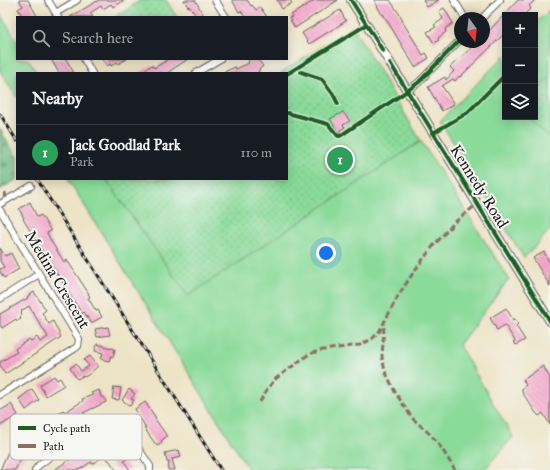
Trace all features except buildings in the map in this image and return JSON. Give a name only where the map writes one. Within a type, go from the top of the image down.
[{"type":"main road","name":"Kennedy Road","points":[[351,0],[550,321]]},
{"type":"street","points":[[48,0],[57,15],[77,0]]},
{"type":"street","points":[[215,0],[225,16]]},
{"type":"street","points":[[454,0],[461,12]]},
{"type":"street","points":[[488,12],[500,0]]},
{"type":"street","points":[[407,91],[419,82],[454,46]]},
{"type":"street","points":[[85,60],[91,72]]},
{"type":"street","points":[[198,72],[218,60]]},
{"type":"street","points":[[0,204],[31,186]]},
{"type":"street","name":"Medina Crescent","points":[[0,210],[78,335],[79,343],[74,349],[0,395]]},
{"type":"street","points":[[0,299],[40,274]]},
{"type":"street","points":[[142,454],[150,466],[150,470]]},
{"type":"street","points":[[35,470],[45,460]]},
{"type":"green space","points":[[141,0],[166,0],[176,16],[117,16]]},
{"type":"green space","points":[[550,9],[550,230],[524,258],[440,121],[502,58],[502,120],[538,120],[538,21]]},
{"type":"green space","points":[[0,14],[16,39],[16,60],[29,60],[36,72],[16,72],[16,96],[0,71]]},
{"type":"green space","points":[[353,27],[421,141],[188,296],[107,181],[288,180],[288,72],[282,72]]},
{"type":"green space","points":[[550,76],[550,138],[531,120],[538,120],[538,88]]},
{"type":"green space","points":[[0,129],[16,155],[16,180],[0,190]]},
{"type":"green space","points":[[421,141],[509,279],[459,345],[513,437],[484,470],[249,470],[69,180],[107,180],[188,295]]},
{"type":"railway","points":[[0,114],[16,139]]},
{"type":"railway","points":[[38,180],[221,470]]},
{"type":"marked path","points":[[5,192],[6,200]]},
{"type":"marked path","points":[[260,402],[274,380],[309,354],[323,350],[360,345],[372,339],[379,332],[398,296],[415,270],[434,245],[454,223],[477,204]]},
{"type":"marked path","points":[[384,327],[382,357],[385,371],[395,392],[412,418],[432,436],[455,470]]},
{"type":"cycle path","points":[[351,0],[383,51]]},
{"type":"cycle path","points":[[288,73],[366,25]]},
{"type":"cycle path","points":[[288,113],[328,124],[338,136],[340,136],[419,82],[454,46]]},
{"type":"cycle path","points":[[390,63],[550,321]]},
{"type":"cycle path","points":[[301,72],[322,79],[338,104]]},
{"type":"cycle path","points":[[433,133],[467,113],[502,78]]},
{"type":"place","name":"Jack Goodlad Park","points":[[340,160]]}]
